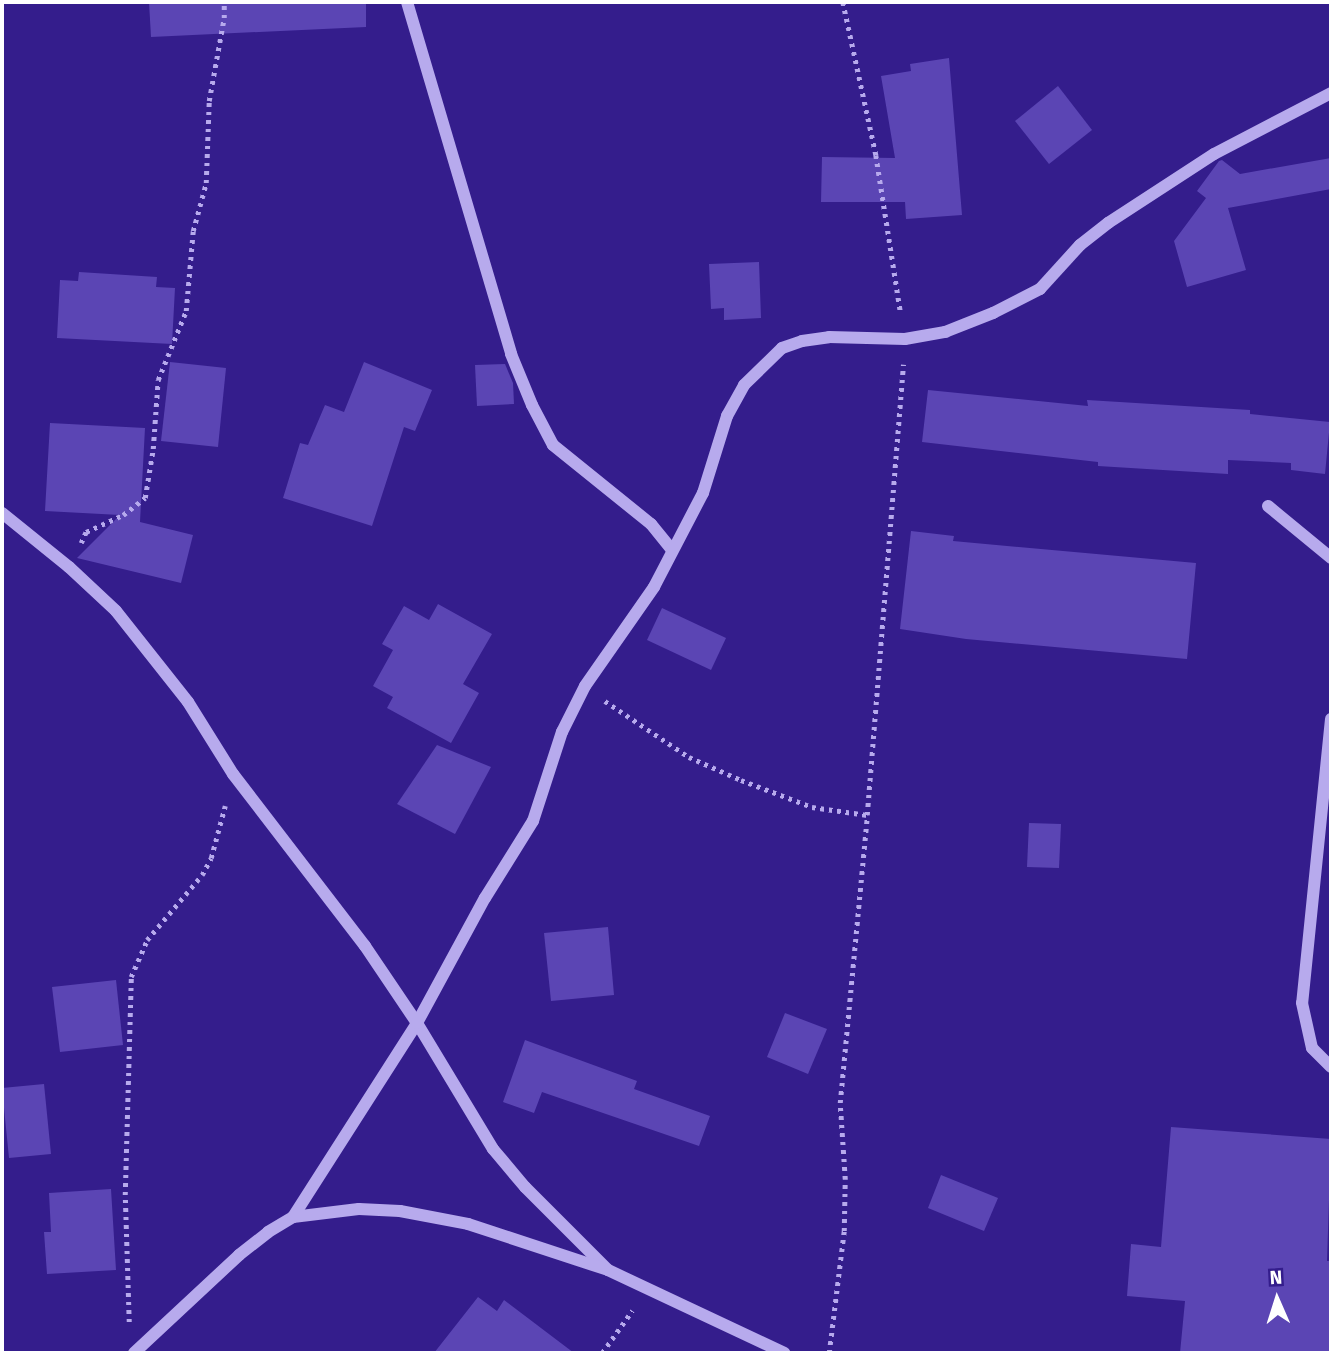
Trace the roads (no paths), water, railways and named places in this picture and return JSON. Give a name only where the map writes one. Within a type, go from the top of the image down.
[{"type":"street","points":[[407,2],[511,354],[532,405],[552,445],[651,524],[672,550]]},
{"type":"street","points":[[134,1353],[239,1255],[293,1217],[417,1023],[485,898],[533,821],[562,732],[585,686],[654,587],[703,493],[727,416],[744,385],[782,348],[802,341],[829,337],[905,339],[944,332],[993,313],[1040,289],[1080,245],[1108,223],[1214,154],[1331,93]]},
{"type":"street","points":[[1268,506],[1331,558]]},
{"type":"street","points":[[2,513],[69,567],[116,611],[188,702],[233,774],[365,946],[417,1023],[493,1149],[524,1187],[608,1270]]},
{"type":"street","points":[[1331,719],[1302,1003],[1312,1048],[1331,1067]]},
{"type":"street","points":[[293,1217],[359,1209],[400,1211],[468,1224],[608,1270],[649,1287],[784,1353]]}]
